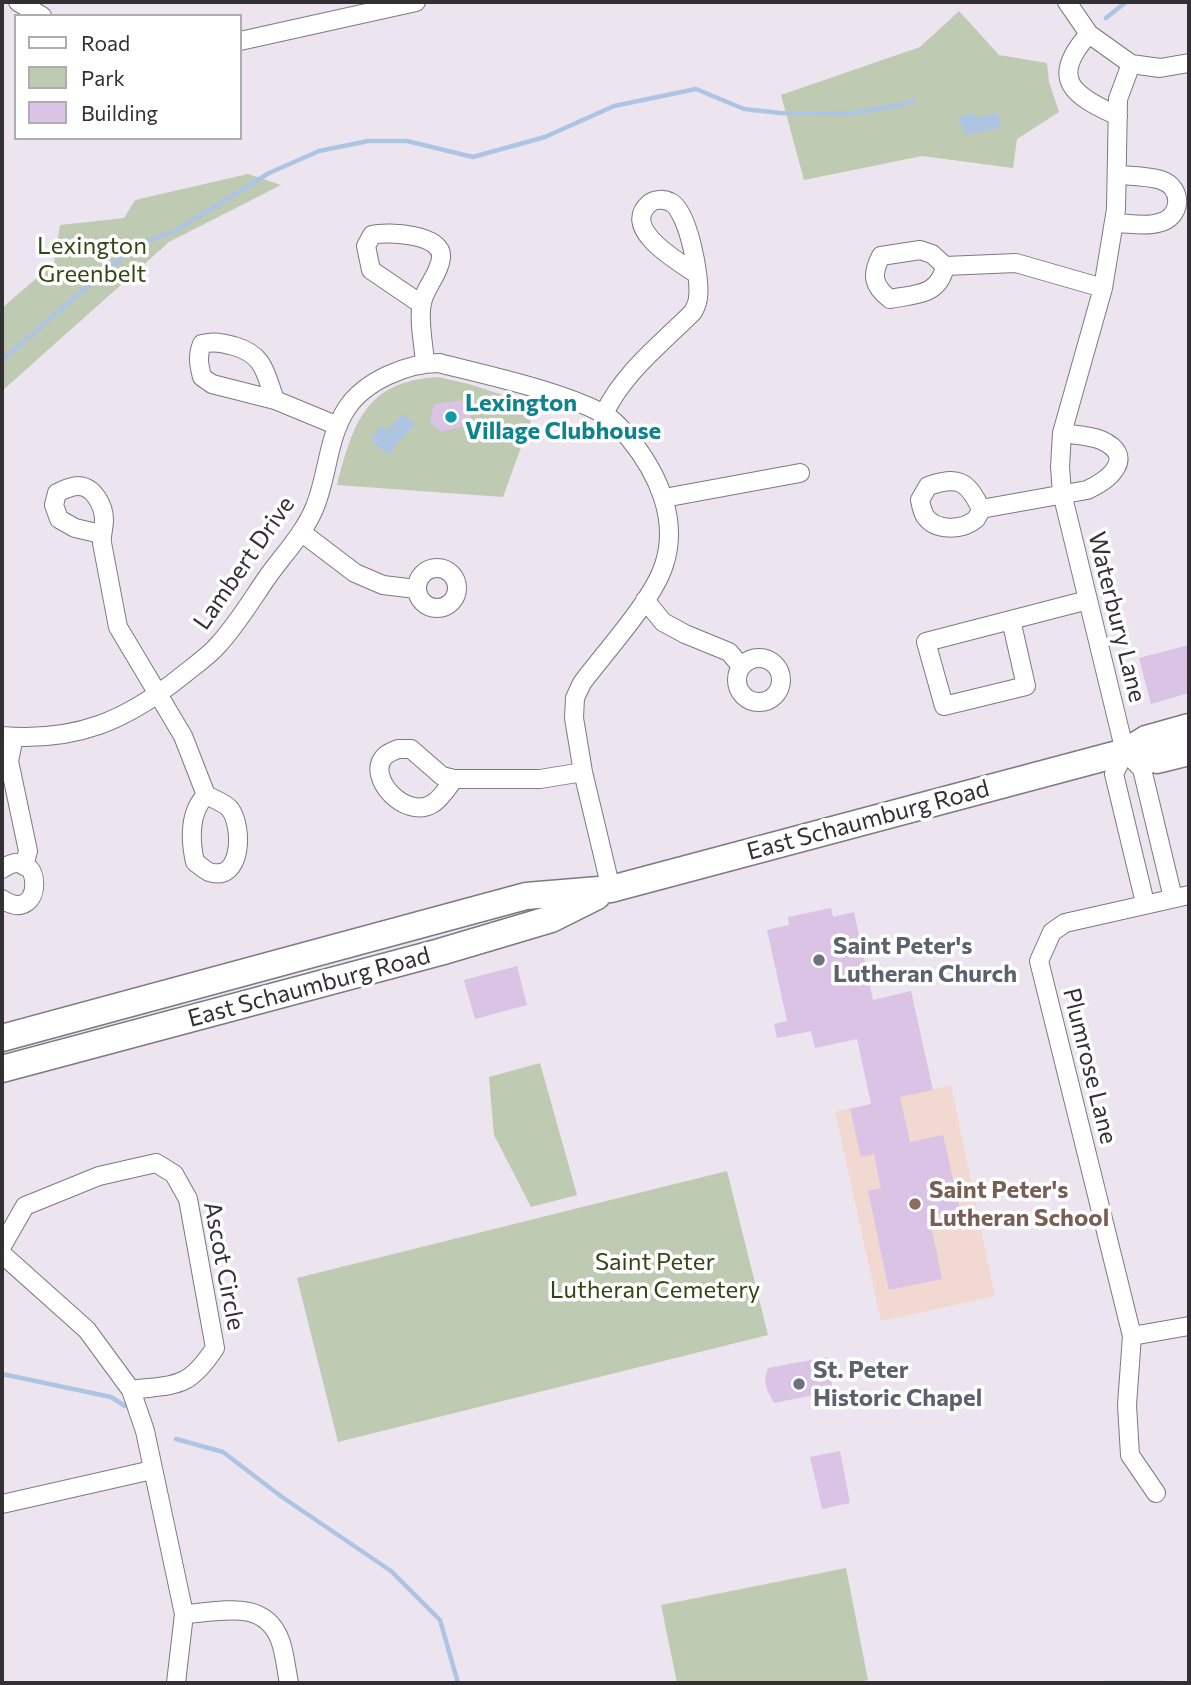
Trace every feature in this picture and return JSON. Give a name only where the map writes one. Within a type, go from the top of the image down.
[{"type":"main road","name":"East Schaumburg Road","points":[[2,1038],[526,896],[611,889],[1125,752],[1146,739],[1189,727]]},
{"type":"main road","name":"East Schaumburg Road","points":[[1125,752],[1157,760],[1189,752]]},
{"type":"main road","name":"East Schaumburg Road","points":[[2,1069],[440,952],[551,919],[611,889]]},
{"type":"street","points":[[18,2],[39,14]]},
{"type":"street","points":[[242,41],[416,2]]},
{"type":"street","points":[[1067,2],[1089,34],[1131,65],[1160,68],[1189,63]]},
{"type":"street","points":[[1089,34],[1069,61],[1068,77],[1078,96],[1118,116]]},
{"type":"street","name":"Waterbury Lane","points":[[1131,65],[1118,99],[1114,223],[1104,288],[1062,433],[1060,467],[1062,493],[1125,752],[1142,769],[1181,897]]},
{"type":"street","points":[[1114,223],[1157,224],[1169,219],[1176,211],[1178,203],[1173,188],[1159,180],[1117,175]]},
{"type":"street","points":[[421,304],[371,271],[366,246],[372,235],[384,232],[426,239],[439,248],[442,254],[441,262],[421,304],[425,363]]},
{"type":"street","points":[[945,265],[1016,263],[1104,288]]},
{"type":"street","points":[[604,414],[614,393],[625,379],[693,312],[698,299],[695,273]]},
{"type":"street","name":"Lambert Drive","points":[[8,737],[54,736],[87,730],[113,721],[158,695],[218,646],[301,532],[314,509],[338,426],[348,406],[370,385],[425,363],[439,363],[551,394],[604,414],[642,453],[664,498],[669,546],[664,568],[645,600],[582,683],[575,698],[575,718],[583,772],[611,889]]},
{"type":"street","points":[[275,400],[338,426]]},
{"type":"street","points":[[981,509],[1087,490],[1113,474],[1118,465],[1111,446],[1098,439],[1062,433]]},
{"type":"street","points":[[664,498],[800,473]]},
{"type":"street","points":[[301,532],[355,573],[383,585],[416,589]]},
{"type":"street","points":[[101,534],[118,627],[183,736],[206,795]]},
{"type":"street","points":[[645,600],[663,622],[729,652],[741,666]]},
{"type":"street","points":[[1011,620],[1026,686],[944,706],[926,642],[1088,600]]},
{"type":"street","points":[[8,737],[9,761],[28,851],[24,866]]},
{"type":"street","name":"Waterbury Lane","points":[[1125,752],[1114,774],[1145,904]]},
{"type":"street","points":[[454,779],[540,779],[583,772]]},
{"type":"street","points":[[2,869],[11,864],[24,866],[34,874],[36,887],[24,903],[17,904],[2,899]]},
{"type":"street","name":"Plumrose Lane","points":[[1156,1493],[1130,1455],[1127,1405],[1132,1336],[1038,961],[1052,932],[1065,923],[1181,897]]},
{"type":"street","name":"Ascot Circle","points":[[2,1246],[25,1206],[99,1176],[156,1163],[174,1174],[188,1199],[215,1348],[202,1368],[183,1383],[131,1390]]},
{"type":"street","points":[[2,1254],[87,1330],[131,1390],[145,1431],[184,1614],[176,1683]]},
{"type":"street","points":[[1132,1336],[1189,1326]]},
{"type":"street","points":[[2,1504],[152,1470]]},
{"type":"street","points":[[184,1614],[252,1610],[270,1621],[280,1640],[289,1683]]},
{"type":"shaded area","name":"Saint Peter's Lutheran School","points":[[951,1085],[995,1296],[881,1321],[835,1112]]},
{"type":"green space","points":[[959,11],[999,55],[1047,63],[1049,82],[1059,112],[1017,139],[1013,168],[922,156],[804,180],[781,95],[920,47]]},
{"type":"green space","name":"Lexington Greenbelt","points":[[248,174],[281,185],[169,242],[2,391],[2,308],[54,263],[60,225],[124,218],[135,200]]},
{"type":"green space","points":[[438,377],[536,406],[503,497],[337,485],[357,425],[378,397],[413,380]]},
{"type":"green space","points":[[540,1063],[577,1195],[531,1207],[494,1135],[489,1077]]},
{"type":"green space","name":"Saint Peter Lutheran Cemetery","points":[[727,1171],[768,1335],[338,1442],[297,1278]]},
{"type":"green space","points":[[846,1568],[868,1680],[853,1683],[677,1683],[661,1605]]},
{"type":"water","points":[[971,112],[975,118],[998,113],[1001,128],[965,135],[958,118]]},
{"type":"water","points":[[403,414],[415,424],[388,454],[371,441],[380,425],[387,430]]},
{"type":"building","name":"Lexington Village Clubhouse","points":[[464,400],[472,412],[468,425],[441,432],[430,422],[434,404]]},
{"type":"building","points":[[1189,645],[1189,693],[1151,704],[1139,658]]},
{"type":"building","points":[[831,908],[833,917],[854,912],[873,1000],[911,991],[933,1090],[900,1097],[910,1142],[943,1135],[960,1209],[929,1216],[942,1279],[889,1290],[868,1191],[881,1188],[874,1154],[861,1157],[850,1109],[871,1104],[857,1039],[815,1048],[811,1031],[777,1038],[774,1024],[787,1021],[767,930],[789,925],[788,917]]},
{"type":"building","points":[[517,966],[527,1005],[475,1019],[464,980]]},
{"type":"building","name":"St. Peter Historic Chapel","points":[[827,1357],[833,1391],[774,1403],[765,1379],[768,1368]]},
{"type":"building","points":[[840,1451],[850,1503],[822,1509],[810,1457]]},
{"type":"waterway","points":[[1106,18],[1126,2]]},
{"type":"waterway","points":[[2,360],[136,245],[175,231],[269,173],[319,151],[368,141],[407,141],[473,157],[545,137],[614,106],[696,89],[744,109],[780,113],[848,114],[914,100]]},
{"type":"waterway","points":[[2,1374],[111,1397],[125,1406]]},
{"type":"waterway","points":[[176,1439],[223,1452],[282,1497],[391,1571],[440,1620],[458,1683]]},
{"type":"waterway","points":[[1105,1683],[1163,1683]]},
{"type":"place","name":"Lexington Village Clubhouse","points":[[451,417]]},
{"type":"place","name":"Saint Peter's Lutheran Church","points":[[819,960]]},
{"type":"place","name":"Saint Peter's Lutheran School","points":[[915,1204]]},
{"type":"place","name":"St. Peter Historic Chapel","points":[[799,1384]]}]
